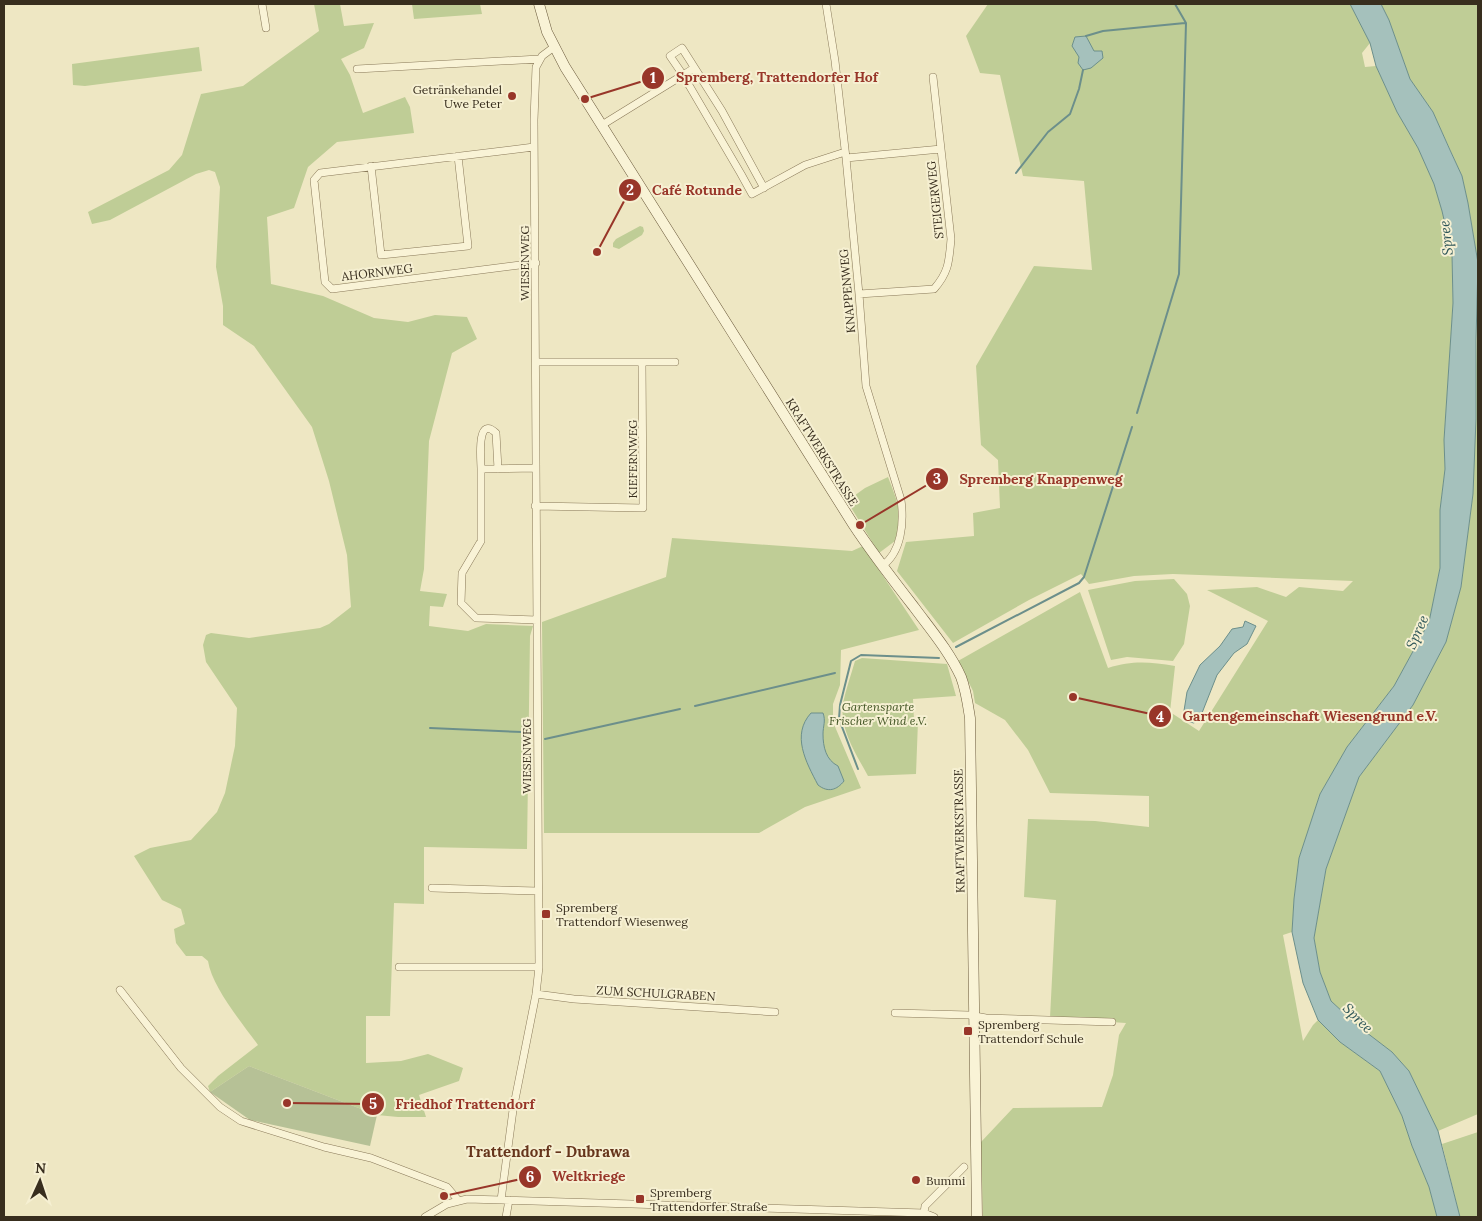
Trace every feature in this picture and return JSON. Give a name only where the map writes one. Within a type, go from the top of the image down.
[{"type":"main road","name":"KRAFTWERKSTRASSE","points":[[539,4],[542,18],[554,47],[602,125],[850,519],[882,566],[947,652],[961,679],[966,696],[970,728],[977,1217]]},
{"type":"street","points":[[262,4],[266,28]]},
{"type":"street","name":"KNAPPENWEG","points":[[826,4],[835,61],[845,155],[866,386],[901,500],[903,514],[895,549],[889,560],[882,566]]},
{"type":"street","points":[[356,69],[539,59],[554,47]]},
{"type":"street","points":[[682,48],[722,111],[764,188],[752,194],[683,75],[670,56],[682,48]]},
{"type":"street","name":"WIESENWEG","points":[[506,1217],[505,1200],[513,1110],[536,994],[539,967],[534,147],[535,74],[539,59]]},
{"type":"street","points":[[602,125],[694,68]]},
{"type":"street","name":"STEIGERWEG","points":[[859,294],[934,289],[944,277],[949,259],[951,239],[933,77]]},
{"type":"street","points":[[710,119],[722,111]]},
{"type":"street","name":"AHORNWEG","points":[[534,147],[320,173],[314,180],[325,282],[332,288],[536,263]]},
{"type":"street","name":"STEIGERWEG","points":[[764,188],[805,165],[845,155],[941,149]]},
{"type":"street","points":[[371,166],[381,255],[468,246],[458,156]]},
{"type":"street","points":[[741,174],[753,167]]},
{"type":"street","points":[[536,362],[676,362]]},
{"type":"street","name":"KIEFERNWEG","points":[[535,506],[643,508],[642,362]]},
{"type":"street","points":[[498,469],[496,432],[493,429],[488,429],[480,437],[481,541],[462,573],[461,602],[476,618],[537,620]]},
{"type":"street","points":[[481,469],[536,468]]},
{"type":"street","points":[[432,888],[538,891]]},
{"type":"street","points":[[399,967],[539,967]]},
{"type":"street","points":[[120,990],[181,1068],[220,1107],[241,1121],[324,1147],[371,1158],[447,1187],[458,1200]]},
{"type":"street","name":"ZUM SCHULGRABEN","points":[[536,994],[574,1000],[775,1012]]},
{"type":"street","points":[[895,1013],[1112,1022]]},
{"type":"street","points":[[924,1213],[925,1206],[964,1167]]},
{"type":"street","points":[[425,1217],[447,1204],[467,1199],[924,1213],[934,1217]]},
{"type":"green space","points":[[314,4],[340,4],[344,26],[374,23],[364,48],[341,59],[350,75],[363,113],[405,97],[410,107],[414,133],[337,142],[308,167],[294,208],[267,217],[271,284],[323,296],[374,318],[408,322],[435,315],[467,317],[477,339],[452,353],[429,441],[424,569],[420,591],[447,594],[443,607],[430,606],[429,626],[468,631],[486,624],[533,626],[530,636],[527,849],[424,847],[424,904],[394,903],[390,1016],[366,1016],[366,1063],[401,1061],[428,1054],[463,1068],[459,1081],[419,1095],[426,1117],[377,1115],[249,1066],[210,1092],[208,1086],[218,1076],[258,1045],[221,993],[208,961],[202,956],[186,956],[176,943],[174,929],[185,924],[181,909],[162,900],[134,856],[150,848],[191,840],[217,812],[225,793],[235,746],[237,708],[206,662],[203,645],[206,635],[211,633],[249,638],[320,628],[329,624],[351,607],[347,555],[329,481],[312,427],[254,346],[223,325],[223,306],[216,267],[220,187],[215,172],[209,170],[196,174],[110,220],[92,224],[88,212],[169,170],[182,155],[201,94],[243,86],[319,31]]},
{"type":"green space","points":[[412,4],[480,4],[482,14],[414,19]]},
{"type":"green space","points":[[988,4],[1350,4],[1370,43],[1362,53],[1365,67],[1376,66],[1397,112],[1418,148],[1434,184],[1452,254],[1453,303],[1444,440],[1445,469],[1440,510],[1440,568],[1429,622],[1394,686],[1347,747],[1320,794],[1299,858],[1292,932],[1283,935],[1303,1041],[1318,1020],[1340,1042],[1380,1071],[1402,1116],[1429,1187],[1437,1217],[983,1217],[981,1142],[1013,1108],[1102,1107],[1113,1075],[1119,1035],[1126,1023],[1050,1018],[1056,900],[1024,897],[1028,819],[1095,821],[1149,827],[1149,796],[1050,793],[1028,750],[1005,720],[975,703],[973,691],[958,661],[1080,592],[1108,668],[1142,662],[1175,666],[1170,712],[1199,731],[1268,621],[1207,590],[1257,587],[1286,597],[1299,587],[1343,591],[1353,581],[1173,574],[1134,576],[1089,584],[1081,574],[1029,600],[953,643],[897,571],[906,542],[974,536],[973,513],[1000,508],[998,460],[981,445],[976,366],[1034,266],[1092,270],[1084,181],[1023,176],[1000,75],[980,73],[966,36]]},
{"type":"green space","points":[[1381,4],[1478,4],[1478,263],[1462,176],[1433,112],[1410,79],[1389,20]]},
{"type":"green space","points":[[199,47],[202,71],[85,86],[73,85],[72,64]]},
{"type":"green space","points":[[640,226],[643,227],[644,231],[642,235],[619,249],[613,247],[616,239]]},
{"type":"green space","points":[[1478,281],[1478,1114],[1438,1131],[1409,1071],[1392,1052],[1358,1026],[1331,1001],[1320,972],[1314,938],[1326,869],[1359,777],[1413,705],[1446,642],[1461,587],[1473,494]]},
{"type":"green space","points":[[888,477],[897,501],[899,523],[895,541],[879,553],[847,501],[865,488]]},
{"type":"green space","points":[[672,538],[852,551],[863,546],[919,630],[841,650],[840,685],[833,704],[833,722],[861,788],[805,807],[759,833],[544,833],[542,622],[666,577]]},
{"type":"green space","points":[[1174,579],[1187,594],[1190,606],[1184,644],[1173,661],[1127,657],[1111,660],[1088,590],[1135,581]]},
{"type":"green space","name":"Gartensparte Frischer Wind e.V.","points":[[862,658],[947,664],[956,696],[913,699],[914,720],[918,721],[916,774],[868,776],[854,750],[846,731],[842,712],[855,661]]},
{"type":"green space","points":[[249,1066],[377,1115],[370,1146],[250,1120],[210,1092]]},
{"type":"green space","points":[[1478,1132],[1478,1217],[1460,1217],[1442,1144]]},
{"type":"water","points":[[1350,4],[1381,4],[1389,20],[1410,79],[1433,112],[1462,176],[1478,263],[1476,419],[1473,494],[1461,587],[1446,642],[1413,705],[1359,777],[1326,869],[1314,938],[1320,972],[1331,1001],[1358,1026],[1392,1052],[1409,1071],[1438,1131],[1460,1217],[1437,1217],[1429,1187],[1402,1116],[1380,1071],[1340,1042],[1318,1020],[1303,983],[1292,932],[1299,858],[1320,794],[1347,747],[1394,686],[1429,622],[1440,568],[1440,510],[1445,469],[1444,440],[1453,303],[1452,254],[1434,184],[1418,148],[1397,112],[1376,66],[1370,43]]},
{"type":"water","points":[[1086,36],[1094,51],[1102,51],[1103,58],[1091,68],[1083,70],[1078,63],[1079,57],[1072,46],[1075,37]]},
{"type":"water","points":[[1245,621],[1256,626],[1247,644],[1234,653],[1217,675],[1200,718],[1194,723],[1186,721],[1183,717],[1187,692],[1200,665],[1220,646],[1232,629],[1243,627]]},
{"type":"water","points":[[811,713],[823,713],[825,748],[828,757],[838,766],[844,781],[838,787],[829,790],[818,785],[802,749],[802,730],[805,721]]},
{"type":"waterway","points":[[1137,413],[1179,274],[1186,23],[1175,4]]},
{"type":"waterway","points":[[1086,36],[1103,31],[1185,23]]},
{"type":"waterway","points":[[1016,173],[1048,132],[1070,114],[1079,89],[1083,70]]},
{"type":"waterway","points":[[956,647],[1079,583],[1084,577],[1132,427]]},
{"type":"waterway","points":[[858,769],[839,719],[840,705],[851,661],[861,655],[939,658]]},
{"type":"waterway","points":[[695,706],[835,673]]},
{"type":"waterway","points":[[545,739],[680,709]]},
{"type":"waterway","points":[[430,728],[522,732],[523,739]]},
{"type":"place","name":"Getränkehandel Uwe Peter","points":[[512,96]]},
{"type":"place","name":"Spremberg, Trattendorfer Hof","points":[[585,99]]},
{"type":"place","name":"Café Rotunde","points":[[597,252]]},
{"type":"place","name":"Spremberg Knappenweg","points":[[860,525]]},
{"type":"place","name":"Gartengemeinschaft Wiesengrund e.V.","points":[[1073,697]]},
{"type":"place","name":"Spremberg Trattendorf Wiesenweg","points":[[546,914]]},
{"type":"place","name":"Spremberg Trattendorf Schule","points":[[968,1031]]},
{"type":"place","name":"Friedhof Trattendorf","points":[[287,1103]]},
{"type":"place","name":"Bummi","points":[[916,1180]]},
{"type":"place","name":"Weltkriege","points":[[444,1196]]},
{"type":"place","name":"Spremberg Trattendorfer Straße","points":[[640,1199]]},
{"type":"district","name":"Trattendorf - Dubrawa","points":[[548,1151]]},
{"type":"water label","name":"Spree","points":[[1446,238]]},
{"type":"water label","name":"Spree","points":[[1417,632]]},
{"type":"water label","name":"Spree","points":[[1358,1018]]}]
